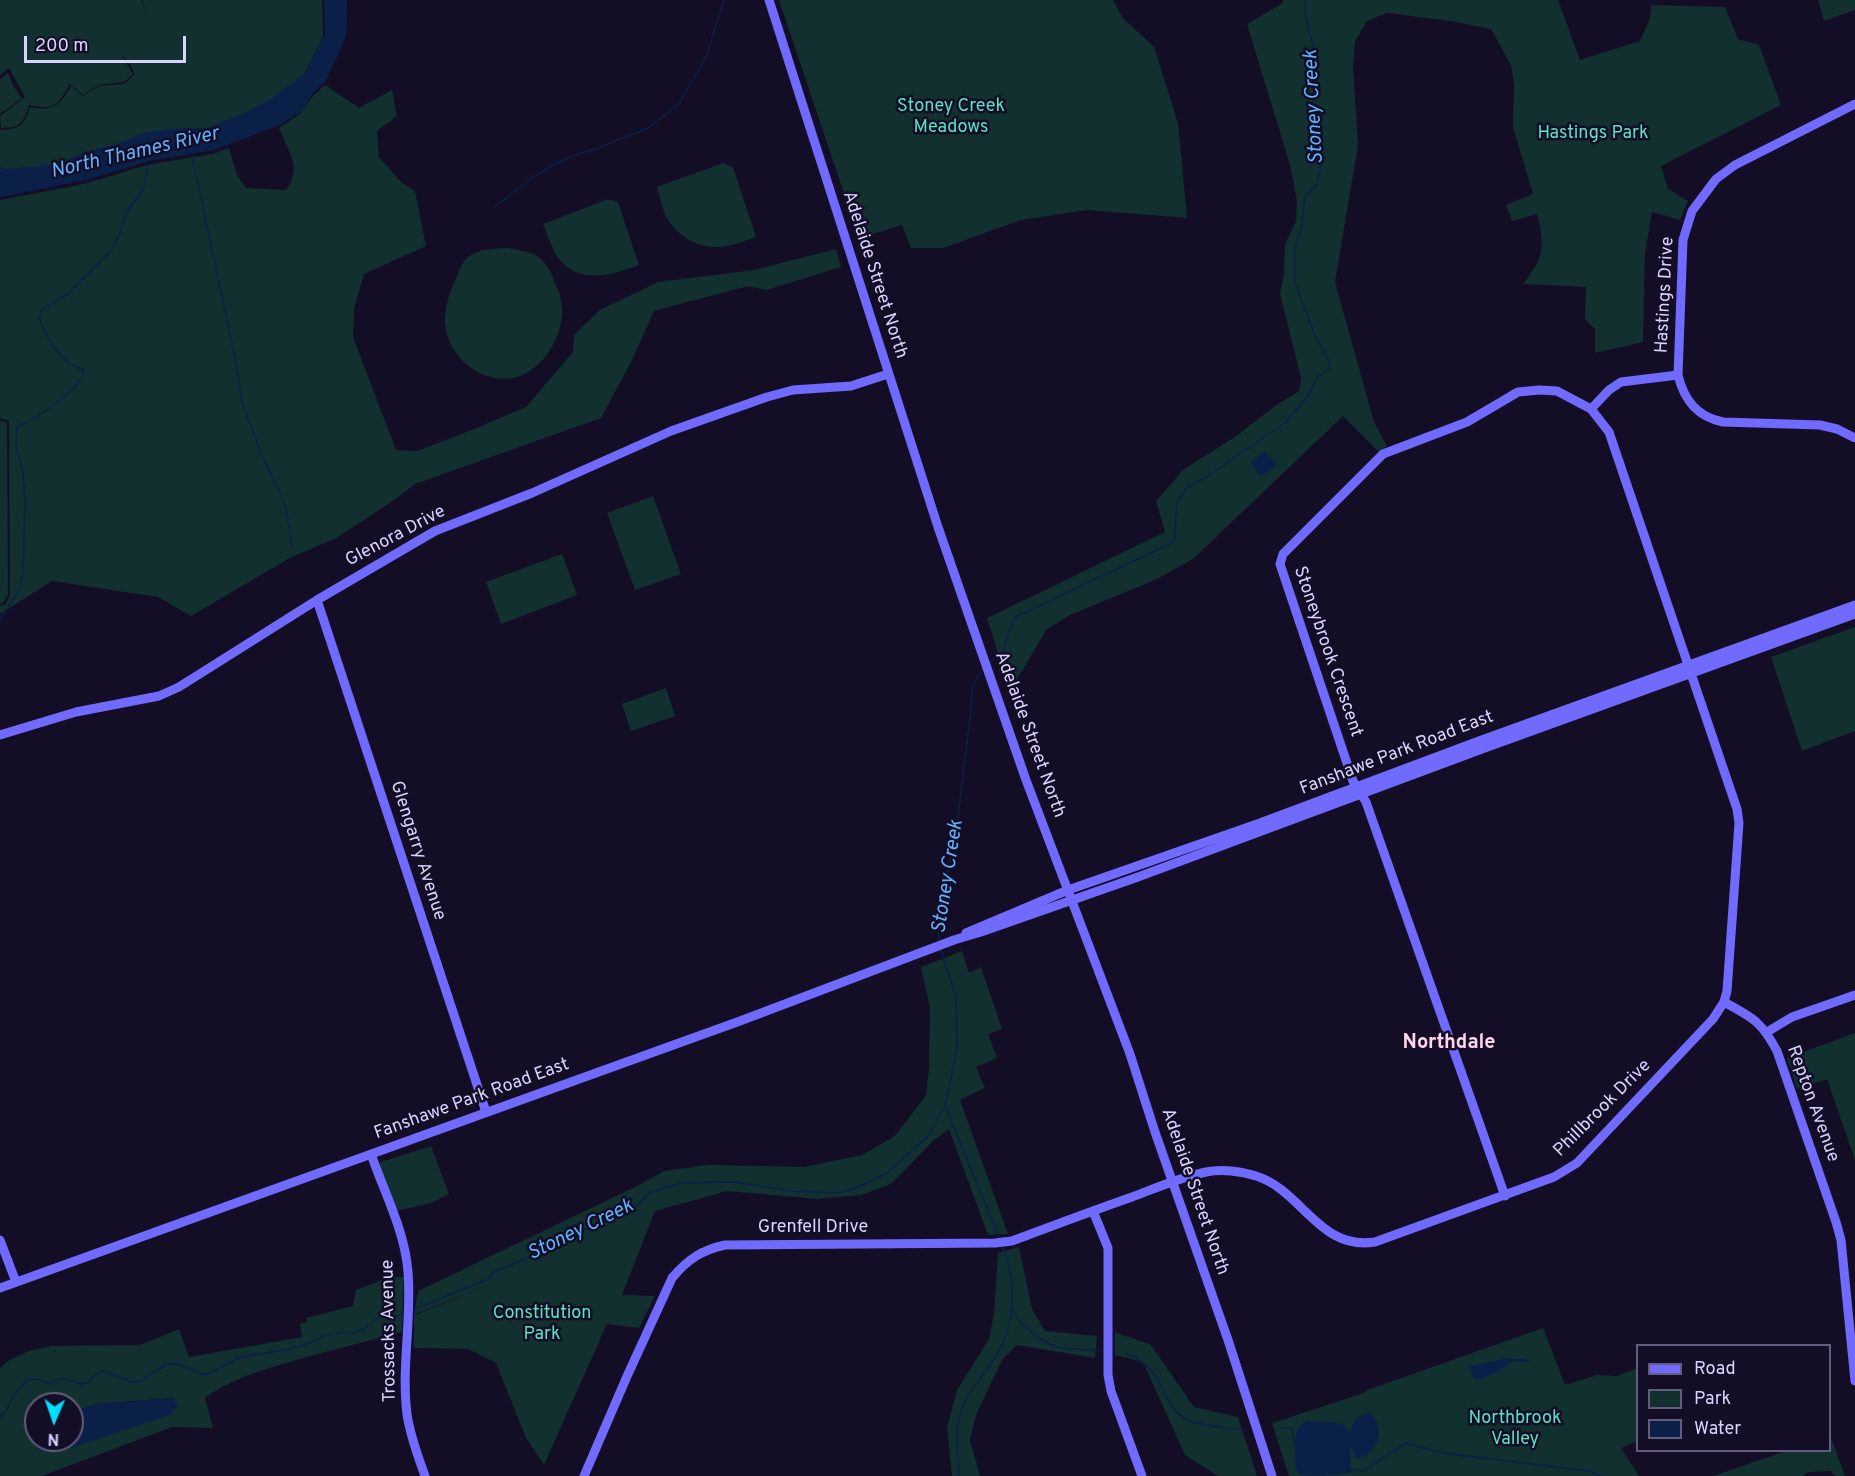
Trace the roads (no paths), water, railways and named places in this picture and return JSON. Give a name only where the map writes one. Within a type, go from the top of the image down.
[{"type":"street","name":"Adelaide Street North","points":[[769,0],[888,374],[975,633],[1026,780],[1130,1054],[1272,1476]]},
{"type":"street","name":"Hastings Drive","points":[[1855,104],[1735,165],[1716,179],[1695,205],[1683,240],[1678,375],[1683,393],[1691,405],[1712,419],[1723,422],[1820,425],[1837,429],[1855,438]]},
{"type":"street","name":"Glenora Drive","points":[[0,735],[76,712],[159,696],[179,687],[317,600],[435,531],[532,493],[671,431],[793,390],[849,387],[888,374]]},
{"type":"street","points":[[1591,409],[1609,390],[1621,382],[1678,375]]},
{"type":"street","name":"Stoneybrook Crescent","points":[[1505,1196],[1415,936],[1360,791],[1353,781],[1280,564],[1283,554],[1383,454],[1467,422],[1523,391],[1557,391],[1591,409],[1608,432],[1689,669]]},
{"type":"street","name":"Glengarry Avenue","points":[[317,600],[486,1112]]},
{"type":"street","name":"Fanshawe Park Road East","points":[[0,1288],[734,1023],[954,940],[1072,900],[1855,605]]},
{"type":"street","name":"Fanshawe Park Road East","points":[[1689,669],[1855,614]]},
{"type":"street","name":"Phillbrook Drive","points":[[1172,1182],[1207,1172],[1258,1176],[1283,1191],[1314,1221],[1335,1236],[1343,1240],[1366,1243],[1384,1239],[1505,1196],[1554,1177],[1577,1163],[1713,1019],[1724,1002],[1727,991],[1739,823],[1737,809],[1689,669]]},
{"type":"street","name":"Fanshawe Park Road East","points":[[954,940],[978,926],[1068,890],[1360,791]]},
{"type":"street","points":[[1767,1032],[1792,1017],[1855,995]]},
{"type":"street","name":"Repton Avenue","points":[[1724,1002],[1749,1015],[1767,1032],[1777,1052],[1841,1240],[1855,1382]]},
{"type":"street","name":"Trossacks Avenue","points":[[371,1154],[406,1254],[408,1322],[405,1388],[407,1414],[412,1439],[425,1476]]},
{"type":"street","name":"Grenfell Drive","points":[[584,1476],[672,1278],[696,1254],[725,1245],[1012,1241],[1172,1182]]},
{"type":"street","points":[[1093,1211],[1108,1248],[1108,1375],[1111,1391],[1142,1476]]},
{"type":"street","points":[[0,1240],[16,1282]]},
{"type":"water","name":"North Thames River","points":[[324,0],[347,0],[346,36],[326,81],[313,93],[302,111],[280,125],[214,150],[149,161],[86,180],[0,197],[0,167],[6,169],[39,166],[43,163],[57,164],[88,151],[115,145],[144,133],[178,128],[206,128],[270,100],[305,73],[325,34]]},
{"type":"water","points":[[1265,451],[1277,465],[1265,474],[1259,474],[1250,462]]},
{"type":"water","points":[[1508,1358],[1526,1359],[1530,1362],[1514,1361],[1496,1373],[1481,1379],[1474,1378],[1470,1370],[1471,1366]]},
{"type":"water","points":[[172,1398],[178,1405],[172,1414],[84,1444],[84,1408],[96,1404]]},
{"type":"water","points":[[1370,1413],[1378,1426],[1378,1440],[1370,1452],[1356,1459],[1352,1447],[1350,1448],[1351,1472],[1319,1475],[1298,1473],[1295,1442],[1298,1429],[1302,1424],[1307,1421],[1337,1425],[1341,1423],[1348,1431],[1357,1418]]},
{"type":"waterway","points":[[495,207],[533,177],[555,164],[648,128],[679,104],[706,57],[724,0]]},
{"type":"waterway","name":"Stoney Creek","points":[[990,662],[1004,650],[1015,617],[1174,542],[1177,502],[1188,487],[1211,474],[1286,422],[1307,397],[1318,377],[1329,369],[1329,361],[1316,338],[1295,283],[1295,245],[1301,231],[1305,196],[1317,185],[1322,159],[1321,139],[1313,113],[1313,47],[1305,13],[1305,0]]},
{"type":"waterway","points":[[192,156],[235,358],[242,402],[261,453],[286,507],[292,547]]},
{"type":"waterway","points":[[0,620],[20,588],[23,570],[25,504],[23,472],[16,445],[17,427],[45,411],[66,395],[81,378],[84,370],[68,362],[55,349],[45,333],[39,316],[44,308],[68,294],[113,248],[125,215],[145,186],[147,165]]},
{"type":"waterway","name":"Stoney Creek","points":[[939,941],[938,924],[958,816],[972,688],[982,669]]},
{"type":"waterway","name":"Stoney Creek","points":[[413,1310],[488,1279],[495,1271],[542,1251],[559,1239],[610,1220],[639,1204],[649,1193],[682,1183],[734,1182],[792,1191],[840,1193],[887,1173],[929,1135],[945,1105],[950,1085],[957,1043],[956,996],[940,948]]},
{"type":"waterway","points":[[945,1106],[999,1237]]},
{"type":"waterway","points":[[959,1476],[957,1435],[961,1412],[969,1394],[1002,1346],[1010,1322],[1012,1284],[1003,1247]]},
{"type":"waterway","points":[[1012,1307],[1020,1322],[1051,1345],[1067,1349],[1099,1350]]},
{"type":"waterway","name":"Stoney Creek","points":[[0,1417],[7,1410],[13,1396],[27,1380],[38,1379],[50,1384],[61,1378],[81,1384],[88,1383],[94,1376],[104,1371],[131,1382],[141,1381],[167,1364],[177,1364],[205,1375],[241,1357],[290,1349],[324,1336],[345,1332],[354,1333],[364,1329],[379,1317],[391,1318],[403,1314]]},
{"type":"waterway","points":[[1126,1353],[1152,1371],[1171,1404],[1184,1418],[1204,1425],[1244,1430]]},
{"type":"waterway","points":[[1283,1428],[1292,1428],[1296,1449]]},
{"type":"waterway","points":[[1350,1469],[1363,1471],[1406,1443],[1442,1453],[1590,1471],[1601,1476]]},
{"type":"district","name":"Northdale","points":[[1449,1044]]},
{"type":"park label","name":"Stoney Creek Meadows","points":[[951,117]]},
{"type":"park label","name":"Hastings Park","points":[[1593,134]]},
{"type":"park label","name":"Constitution Park","points":[[542,1324]]},
{"type":"park label","name":"Northbrook Valley","points":[[1515,1429]]}]
